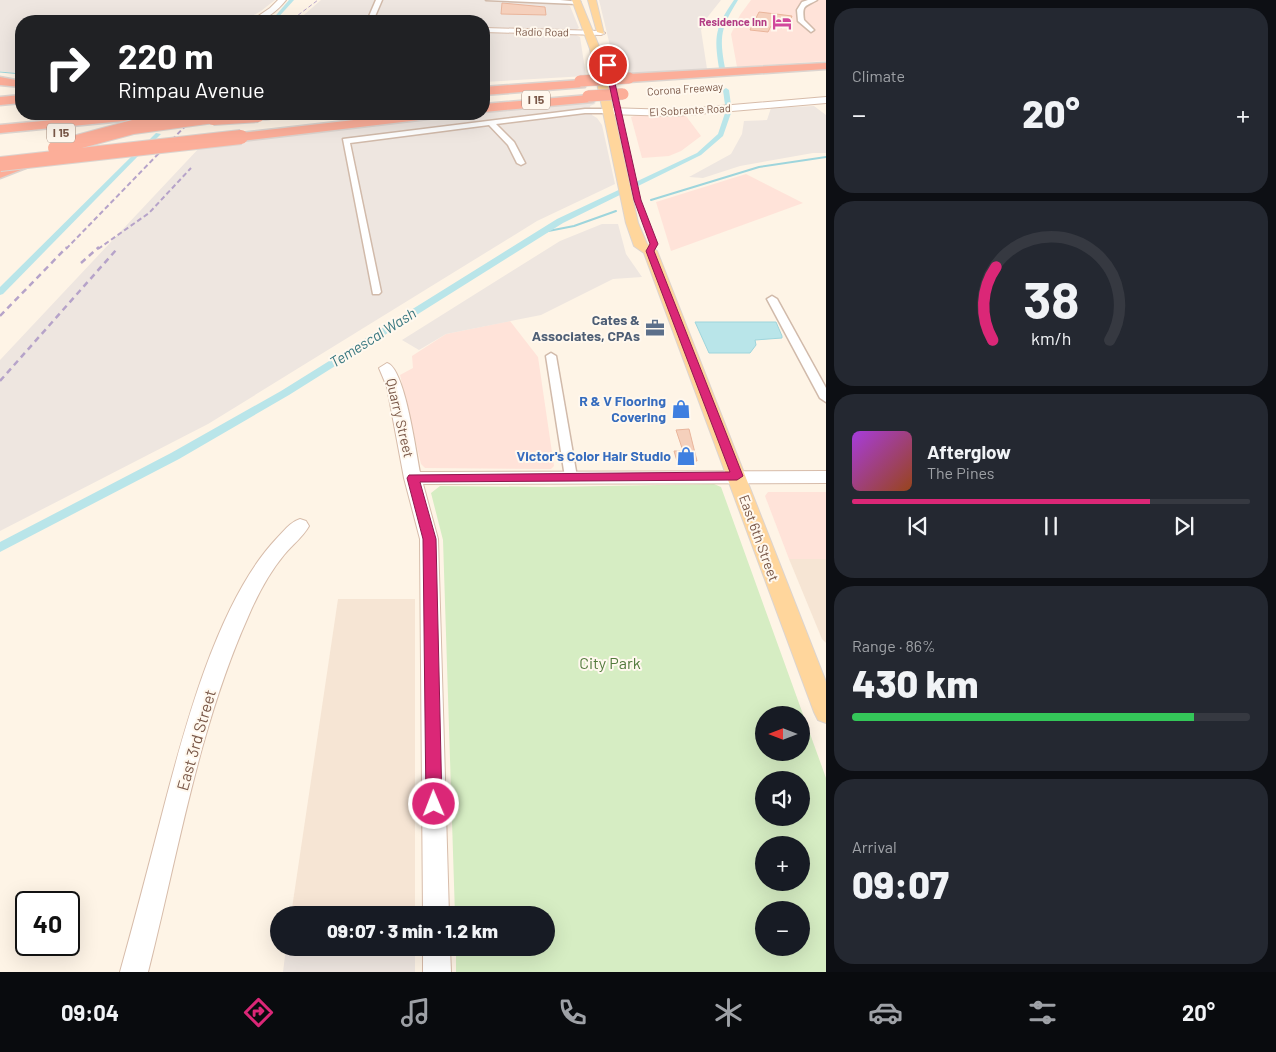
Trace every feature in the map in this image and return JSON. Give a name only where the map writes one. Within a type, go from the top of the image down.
[{"type":"highway","points":[[490,107],[584,90],[702,78],[826,70]]},
{"type":"highway","points":[[0,82],[15,83]]},
{"type":"highway","name":"I 15","points":[[490,91],[523,84],[584,90]]},
{"type":"highway","name":"Corona Freeway","points":[[584,90],[614,94],[630,85]]},
{"type":"highway","points":[[490,92],[584,90]]},
{"type":"highway","name":"I 15","points":[[490,102],[584,90]]},
{"type":"highway","points":[[0,102],[15,100]]},
{"type":"highway","points":[[0,127],[82,120]]},
{"type":"highway","points":[[0,164],[98,132],[155,120]]},
{"type":"highway","points":[[0,168],[62,145],[115,131],[175,120]]},
{"type":"highway","points":[[0,174],[120,126],[156,131],[243,120]]},
{"type":"highway","points":[[0,164],[385,120]]},
{"type":"highway","name":"I 15","points":[[0,127],[120,126]]},
{"type":"highway","name":"I 15","points":[[0,137],[120,126]]},
{"type":"main road","name":"East 6th Street","points":[[592,0],[601,33],[612,111]]},
{"type":"main road","points":[[576,1],[589,33]]},
{"type":"main road","name":"East 6th Street","points":[[589,33],[612,111],[632,200],[654,244],[650,251],[826,712]]},
{"type":"street","points":[[265,15],[282,0]]},
{"type":"street","points":[[373,15],[379,0]]},
{"type":"street","points":[[488,0],[576,1]]},
{"type":"street","points":[[811,30],[801,21],[800,10],[804,3],[814,0]]},
{"type":"street","name":"Radio Road","points":[[490,30],[601,33]]},
{"type":"street","name":"El Sobrante Road","points":[[376,292],[346,140],[585,110],[690,112],[826,100]]},
{"type":"street","points":[[490,122],[511,144],[521,163]]},
{"type":"street","points":[[772,299],[826,398]]},
{"type":"street","points":[[551,356],[571,478]]},
{"type":"street","name":"Quarry Street","points":[[387,368],[395,387],[413,478],[430,539],[436,906]]},
{"type":"street","points":[[413,478],[826,477]]},
{"type":"street","name":"East 3rd Street","points":[[134,972],[191,749],[220,661],[233,629],[267,564],[285,539],[300,526]]},
{"type":"street","points":[[437,956],[437,972]]},
{"type":"shaded area","points":[[0,0],[275,0],[254,15],[15,15],[15,72],[0,71]]},
{"type":"shaded area","points":[[321,0],[564,0],[564,4],[570,6],[579,28],[574,31],[580,37],[586,76],[490,82],[490,15],[304,15]]},
{"type":"shaded area","points":[[599,0],[721,0],[706,19],[701,30],[707,69],[617,75]]},
{"type":"shaded area","points":[[751,0],[826,0],[826,61],[737,67],[731,34],[740,15]]},
{"type":"shaded area","points":[[596,101],[595,104],[590,106],[592,115],[602,125],[615,184],[537,221],[208,424],[0,531],[0,360],[201,146],[411,120],[490,120],[490,111]]},
{"type":"shaded area","points":[[814,106],[826,115],[826,153],[813,153],[740,166],[703,178],[689,177],[731,154],[742,134],[744,121],[767,120],[771,108]]},
{"type":"shaded area","points":[[686,116],[701,136],[681,151],[669,156],[642,158],[631,117]]},
{"type":"shaded area","points":[[746,174],[803,203],[671,251],[656,202]]},
{"type":"shaded area","points":[[602,224],[618,224],[626,254],[642,277],[613,279],[541,315],[446,334],[419,350],[402,340],[560,241]]},
{"type":"shaded area","points":[[510,321],[538,357],[554,466],[551,469],[425,468],[421,464],[400,375],[413,368],[412,356],[446,334]]},
{"type":"shaded area","points":[[768,492],[826,492],[826,559],[789,559],[765,496]]},
{"type":"shaded area","points":[[789,559],[826,559],[826,643],[822,639]]},
{"type":"shaded area","points":[[338,599],[415,599],[415,906],[292,906]]},
{"type":"shaded area","points":[[285,956],[415,956],[415,972],[283,972]]},
{"type":"green space","name":"City Park","points":[[714,484],[721,487],[800,706],[755,706],[755,761],[810,761],[810,734],[826,778],[826,972],[456,972],[456,956],[555,956],[555,906],[455,906],[443,540],[431,493],[440,486],[549,487]]},
{"type":"water","points":[[695,322],[776,322],[782,338],[755,340],[756,345],[750,353],[709,353]]},
{"type":"building","points":[[502,3],[545,7],[546,15],[501,14]]},
{"type":"building","name":"Residence Inn","points":[[759,12],[792,16],[789,24],[784,23],[782,28],[771,26],[768,32],[750,30]]},
{"type":"building","points":[[689,429],[697,461],[677,461],[674,451],[683,451],[676,430]]},
{"type":"waterway","points":[[278,15],[292,0]]},
{"type":"waterway","name":"Temescal Wash","points":[[722,68],[719,32],[721,25],[736,0]]},
{"type":"waterway","points":[[0,72],[15,73]]},
{"type":"waterway","name":"Temescal Wash","points":[[726,90],[728,105]]},
{"type":"waterway","name":"Temescal Wash","points":[[0,547],[175,456],[285,393],[560,221],[699,154],[721,135],[728,113]]},
{"type":"waterway","points":[[146,146],[158,134]]},
{"type":"waterway","points":[[0,292],[140,151]]},
{"type":"waterway","points":[[651,200],[759,167],[826,157]]},
{"type":"waterway","points":[[538,233],[574,226],[616,211]]},
{"type":"railway","points":[[298,15],[318,0]]},
{"type":"railway","points":[[66,249],[191,120]]},
{"type":"railway","points":[[98,249],[149,213],[191,168]]},
{"type":"railway","points":[[0,316],[67,247]]},
{"type":"railway","points":[[81,263],[99,247]]},
{"type":"railway","points":[[0,381],[116,250]]},
{"type":"place","name":"Residence Inn","points":[[782,22]]},
{"type":"place","name":"Cates & Associates, CPAs","points":[[655,328]]},
{"type":"place","name":"R & V Flooring Covering","points":[[681,409]]},
{"type":"place","name":"Victor's Color Hair Studio","points":[[686,456]]},
{"type":"route","points":[[434,804],[430,539],[413,478],[737,476],[650,251],[654,244],[638,200],[608,65]]}]
